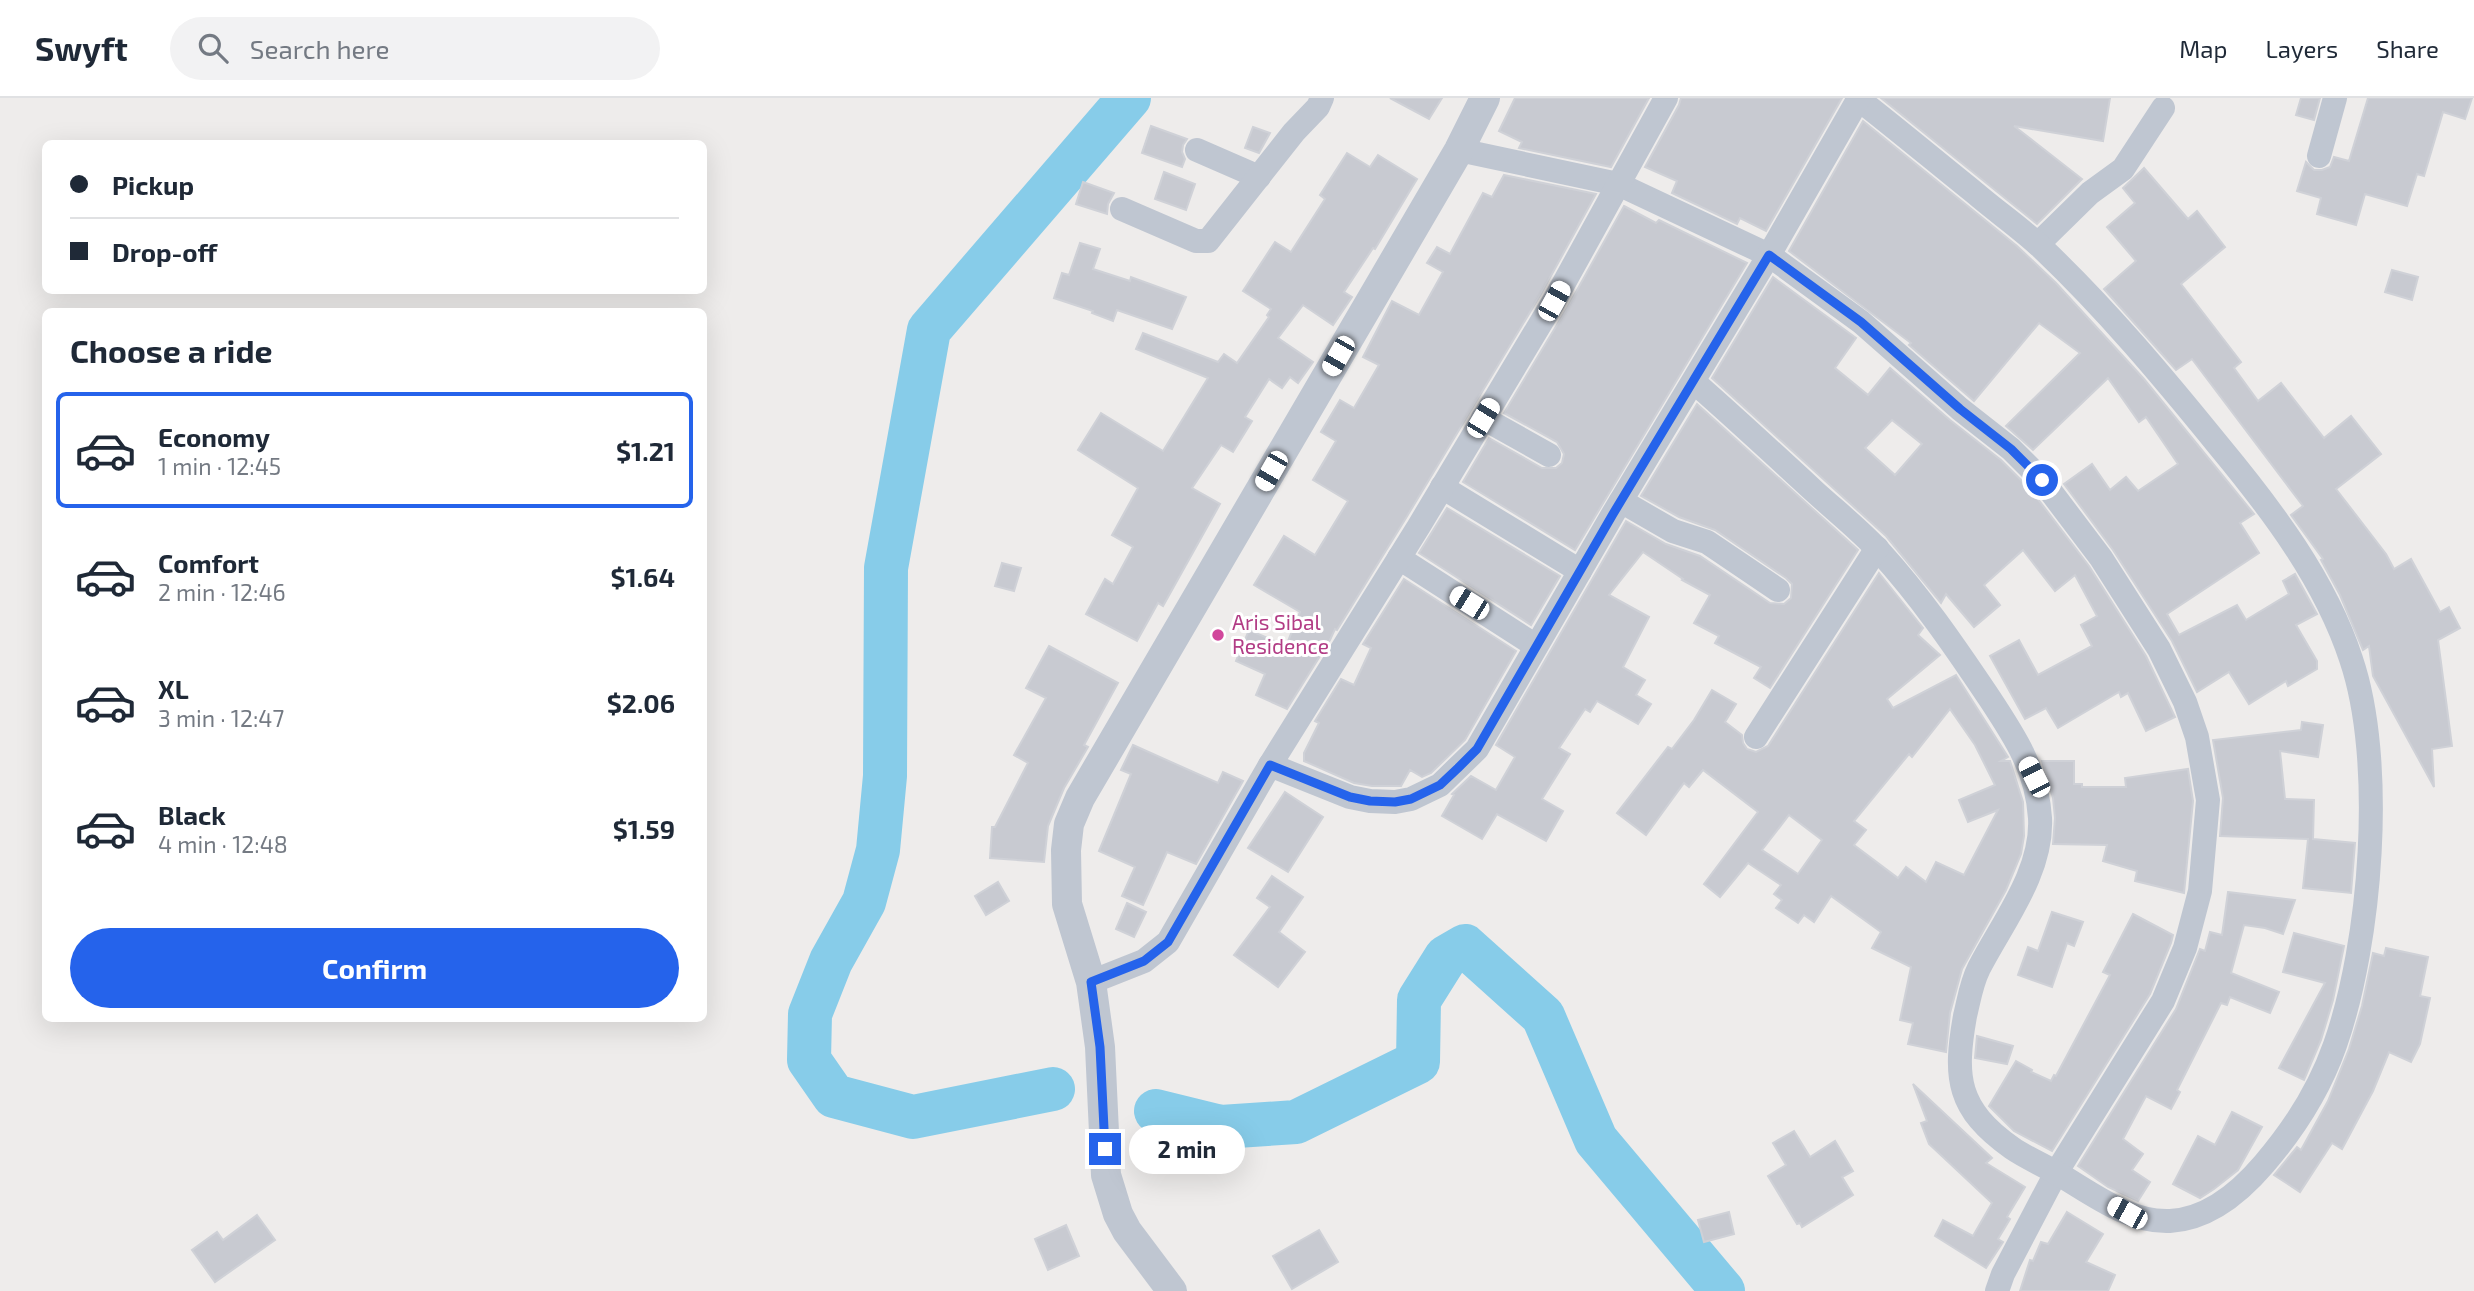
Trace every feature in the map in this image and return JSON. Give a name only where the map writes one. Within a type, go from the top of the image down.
[{"type":"street","points":[[1122,209],[1196,241],[1208,241],[1294,132],[1318,107],[1322,98]]},
{"type":"street","points":[[1172,1291],[1127,1231],[1111,1195],[1106,1175],[1100,1047],[1091,982],[1067,904],[1066,850],[1069,824],[1080,798],[1459,150],[1485,98]]},
{"type":"street","points":[[1091,982],[1144,961],[1168,942],[1270,765],[1554,301],[1666,98]]},
{"type":"street","points":[[1270,765],[1350,797],[1395,802],[1411,799],[1440,785],[1477,749],[1621,501],[1769,255],[1858,98],[2038,243],[2120,327],[2248,482],[2306,564],[2351,657],[2363,702],[2372,794],[2367,880],[2358,948],[2334,1047],[2316,1087],[2292,1129],[2245,1185],[2217,1206],[2172,1221],[2127,1213],[2014,1150],[1983,1125],[1968,1101],[1960,1080],[1958,1061],[1975,978],[2021,894],[2032,864],[2041,828],[2034,777],[2012,733],[1938,622],[1877,548],[1694,382]]},
{"type":"street","points":[[2319,156],[2335,98]]},
{"type":"street","points":[[2038,243],[2090,193],[2123,169],[2163,108]]},
{"type":"street","points":[[1197,150],[1259,177]]},
{"type":"street","points":[[1459,150],[1618,184],[1769,255],[1861,322],[1960,409],[2011,449],[2042,480],[2101,558],[2160,649],[2185,702],[2197,737],[2208,800],[2200,891],[2185,948],[2163,1001],[2056,1173],[2003,1273],[1997,1291]]},
{"type":"street","points":[[1483,418],[1549,455]]},
{"type":"street","points":[[1442,487],[1580,571]]},
{"type":"street","points":[[1621,501],[1673,531],[1707,542],[1778,590]]},
{"type":"street","points":[[1756,737],[1877,548]]},
{"type":"street","points":[[1399,558],[1536,646]]},
{"type":"building","points":[[1390,98],[1442,98],[1429,119]]},
{"type":"building","points":[[1515,98],[1649,98],[1611,167],[1519,148],[1522,142],[1499,131]]},
{"type":"building","points":[[1681,98],[1842,98],[1766,231],[1740,218],[1737,224],[1672,193],[1677,181],[1645,167]]},
{"type":"building","points":[[1881,98],[2110,98],[2103,141],[2014,126],[2082,179],[2037,224]]},
{"type":"building","points":[[2301,98],[2320,98],[2314,120],[2296,115]]},
{"type":"building","points":[[2368,98],[2472,98],[2465,119],[2443,112],[2424,176],[2417,174],[2407,206],[2365,194],[2356,225],[2317,214],[2321,198],[2297,191],[2306,162],[2314,170],[2322,170],[2330,167],[2334,157],[2349,161]]},
{"type":"building","points":[[1863,121],[2017,246],[2056,283],[2144,379],[2254,514],[2240,523],[2259,553],[2167,614],[2179,635],[2237,605],[2246,620],[2289,594],[2283,581],[2295,574],[2317,614],[2296,625],[2317,661],[2317,669],[2288,686],[2286,681],[2249,704],[2229,672],[2197,692],[2172,641],[2113,550],[2064,484],[2092,464],[2110,490],[2126,477],[2138,491],[2178,464],[2146,417],[2139,422],[2108,378],[2033,450],[2006,426],[2080,353],[2039,323],[1974,401],[1909,345],[1911,343],[1789,251]]},
{"type":"building","points":[[1151,126],[1187,139],[1183,145],[1185,159],[1182,167],[1142,153]]},
{"type":"building","points":[[1253,127],[1270,133],[1259,153],[1245,148]]},
{"type":"building","points":[[1347,153],[1370,167],[1378,155],[1417,179],[1375,249],[1373,248],[1344,292],[1352,297],[1333,325],[1303,305],[1278,338],[1313,362],[1298,383],[1290,377],[1282,388],[1269,379],[1245,417],[1252,421],[1233,452],[1221,445],[1192,488],[1220,504],[1163,606],[1158,603],[1137,641],[1086,614],[1105,579],[1113,584],[1133,547],[1112,535],[1138,488],[1078,450],[1101,413],[1163,451],[1208,378],[1136,349],[1143,333],[1218,362],[1224,354],[1237,363],[1269,317],[1267,315],[1271,309],[1243,291],[1275,242],[1291,252],[1325,199],[1320,195]]},
{"type":"building","points":[[2144,168],[2188,219],[2197,211],[2225,247],[2181,284],[2241,362],[2234,368],[2258,401],[2281,383],[2324,438],[2351,416],[2381,454],[2336,489],[2386,554],[2394,569],[2411,559],[2440,612],[2449,607],[2460,628],[2438,640],[2452,746],[2432,749],[2434,787],[2373,676],[2369,646],[2363,650],[2340,595],[2321,560],[2323,559],[2291,515],[2303,506],[2192,359],[2176,370],[2104,289],[2136,261],[2107,227],[2135,203],[2123,188]]},
{"type":"building","points":[[1164,172],[1195,184],[1186,210],[1155,199]]},
{"type":"building","points":[[1504,175],[1596,194],[1541,294],[1287,709],[1256,695],[1265,674],[1236,661],[1249,630],[1286,646],[1300,612],[1254,585],[1284,536],[1315,555],[1348,501],[1313,480],[1336,441],[1321,432],[1340,400],[1354,408],[1379,365],[1363,357],[1392,301],[1419,315],[1443,272],[1427,263],[1437,247],[1450,254],[1483,193],[1492,197]]},
{"type":"building","points":[[1083,182],[1114,193],[1108,204],[1107,214],[1076,204]]},
{"type":"building","points":[[1624,206],[1747,263],[1575,550],[1463,482],[1489,438],[1542,468],[1556,468],[1562,463],[1564,454],[1557,442],[1504,413]]},
{"type":"building","points":[[1080,243],[1100,249],[1093,269],[1130,281],[1131,277],[1186,297],[1172,329],[1117,310],[1113,321],[1054,298],[1062,273],[1069,275]]},
{"type":"building","points":[[2392,270],[2418,277],[2412,300],[2385,292]]},
{"type":"building","points":[[1773,277],[1856,338],[1835,368],[1868,395],[1890,368],[2001,460],[2031,490],[2089,566],[2146,656],[2175,717],[2146,731],[2128,693],[2121,697],[2119,692],[2058,728],[2046,708],[2025,719],[1990,656],[2019,640],[2038,675],[2092,646],[2081,625],[2097,616],[2075,575],[2055,591],[2023,550],[1984,585],[2000,605],[1974,627],[1946,594],[1941,603],[1886,536],[1712,378]],"holes":[[[1892,420],[1922,444],[1895,475],[1865,448]]]},
{"type":"building","points":[[1697,404],[1858,550],[1770,688],[1754,678],[1761,667],[1715,643],[1719,636],[1694,623],[1710,595],[1682,580],[1643,552],[1609,595],[1649,617],[1623,667],[1645,680],[1636,695],[1651,704],[1638,724],[1597,701],[1590,712],[1585,709],[1559,748],[1570,754],[1542,799],[1563,811],[1546,841],[1497,814],[1482,839],[1442,816],[1454,795],[1452,794],[1471,776],[1496,790],[1515,757],[1496,745],[1626,521],[1666,544],[1700,556],[1770,603],[1784,604],[1791,598],[1792,584],[1786,578],[1715,530],[1679,517],[1641,496]]},
{"type":"building","points":[[1447,508],[1560,576],[1531,625],[1419,553]]},
{"type":"building","points":[[1002,563],[1021,568],[1014,591],[995,586]]},
{"type":"building","points":[[1879,573],[1923,628],[1918,635],[1940,655],[1887,699],[1893,708],[1956,675],[2008,757],[2001,761],[2010,761],[2023,802],[2024,836],[2021,854],[2006,890],[1962,969],[1950,1013],[1946,1052],[1908,1044],[1913,1023],[1900,1020],[1911,967],[1872,948],[1881,932],[1831,896],[1814,922],[1804,915],[1798,923],[1776,908],[1782,900],[1774,894],[1781,885],[1748,863],[1720,897],[1704,884],[1758,812],[1703,770],[1689,787],[1684,783],[1646,835],[1617,813],[1668,747],[1672,749],[1712,690],[1736,704],[1725,722],[1742,735],[1747,749],[1756,752],[1768,746]],"holes":[[[1950,709],[1975,745],[1995,785],[1959,800],[1968,822],[1998,810],[1964,875],[1936,862],[1926,882],[1906,867],[1898,878],[1854,845],[1866,830],[1854,821],[1909,754],[1912,757]],[[1789,815],[1822,840],[1798,874],[1762,850]]]},
{"type":"building","points":[[1404,579],[1516,651],[1465,740],[1431,773],[1422,777],[1410,770],[1401,786],[1354,783],[1304,761],[1304,753],[1319,723],[1315,721],[1341,679],[1354,685],[1371,648],[1363,644]]},
{"type":"building","points":[[1049,646],[1118,683],[1084,745],[1088,747],[1064,788],[1048,826],[1044,862],[990,858],[992,827],[995,827],[1028,763],[1014,755],[1046,698],[1026,688]]},
{"type":"building","points":[[2302,722],[2323,725],[2318,757],[2280,751],[2285,799],[2314,800],[2313,839],[2355,843],[2351,893],[2303,888],[2308,839],[2220,836],[2223,798],[2213,740],[2301,730]]},
{"type":"building","points":[[1133,745],[1218,783],[1223,772],[1243,781],[1196,864],[1167,852],[1143,905],[1122,896],[1135,867],[1099,851],[1131,774],[1121,770]]},
{"type":"building","points":[[2042,761],[2074,761],[2074,784],[2082,784],[2082,787],[2126,787],[2125,778],[2188,769],[2193,801],[2184,893],[2135,881],[2137,871],[2103,861],[2107,845],[2053,844],[2053,798]]},
{"type":"building","points":[[1285,792],[1323,817],[1288,872],[1248,848]]},
{"type":"building","points":[[1272,876],[1303,897],[1279,932],[1305,952],[1278,987],[1234,955],[1270,907],[1257,898]]},
{"type":"building","points":[[998,882],[1009,901],[986,915],[975,896]]},
{"type":"building","points":[[2228,892],[2295,900],[2283,934],[2244,925],[2231,973],[2279,992],[2270,1013],[2230,997],[2227,1005],[2221,1003],[2177,1090],[2180,1092],[2171,1109],[2146,1096],[2123,1139],[2143,1154],[2132,1170],[2150,1182],[2138,1201],[2108,1187],[2078,1166],[2176,1009],[2200,949],[2205,951],[2210,932],[2222,935]]},
{"type":"building","points":[[1127,903],[1146,912],[1134,937],[1116,929]]},
{"type":"building","points":[[2052,912],[2083,922],[2074,946],[2067,943],[2052,987],[2018,975],[2028,947],[2038,951]]},
{"type":"building","points":[[2133,914],[2173,935],[2171,943],[2150,994],[2052,1151],[2014,1131],[1989,1106],[2016,1061],[2032,1070],[2031,1072],[2051,1081],[2054,1075],[2056,1076],[2110,975],[2103,972]]},
{"type":"building","points":[[2294,933],[2344,946],[2333,1000],[2321,1040],[2304,1080],[2279,1068],[2325,983],[2283,972]]},
{"type":"building","points":[[2386,948],[2428,957],[2420,996],[2430,998],[2420,1044],[2411,1062],[2389,1052],[2373,1091],[2342,1149],[2332,1143],[2300,1192],[2274,1175],[2297,1147],[2301,1150],[2328,1101],[2349,1049],[2362,1006],[2373,953],[2384,956]]},
{"type":"building","points":[[1977,1036],[2013,1046],[2007,1064],[1975,1058]]},
{"type":"building","points":[[1913,1084],[1992,1158],[1986,1163],[2025,1187],[2007,1217],[2010,1219],[1998,1239],[2003,1242],[1986,1268],[1935,1236],[1943,1220],[1973,1236],[1992,1203],[1929,1144],[1921,1123],[1927,1121]]},
{"type":"building","points":[[2232,1112],[2262,1127],[2238,1170],[2200,1198],[2173,1184],[2198,1136],[2215,1145]]},
{"type":"building","points":[[1794,1131],[1810,1157],[1835,1141],[1853,1171],[1842,1177],[1853,1195],[1802,1227],[1800,1223],[1797,1224],[1768,1176],[1786,1165],[1773,1143]]},
{"type":"building","points":[[1729,1212],[1734,1234],[1704,1242],[1698,1220]]},
{"type":"building","points":[[2067,1212],[2103,1234],[2086,1262],[2115,1275],[2108,1291],[2020,1291],[2030,1260],[2033,1261],[2041,1242],[2048,1244]]},
{"type":"building","points":[[257,1215],[275,1240],[215,1282],[192,1250],[217,1232],[223,1240]]},
{"type":"building","points":[[1066,1225],[1079,1256],[1048,1270],[1035,1239]]},
{"type":"building","points":[[1319,1230],[1338,1262],[1292,1289],[1273,1256]]},
{"type":"waterway","points":[[1053,1089],[913,1117],[834,1096],[809,1060],[810,1014],[831,961],[864,902],[878,850],[885,776],[886,568],[929,330],[1129,98]]},
{"type":"waterway","points":[[1156,1111],[1221,1127],[1296,1122],[1418,1062],[1419,1000],[1446,957],[1465,946],[1543,1016],[1596,1140],[1723,1291]]},
{"type":"place","name":"Aris Sibal Residence","points":[[1218,635]]},
{"type":"route","points":[[1105,1149],[1100,1047],[1091,982],[1144,961],[1168,942],[1270,765],[1350,797],[1395,802],[1411,799],[1440,785],[1477,749],[1613,514],[1769,255],[1861,322],[1960,409],[2011,449],[2042,480]]}]
